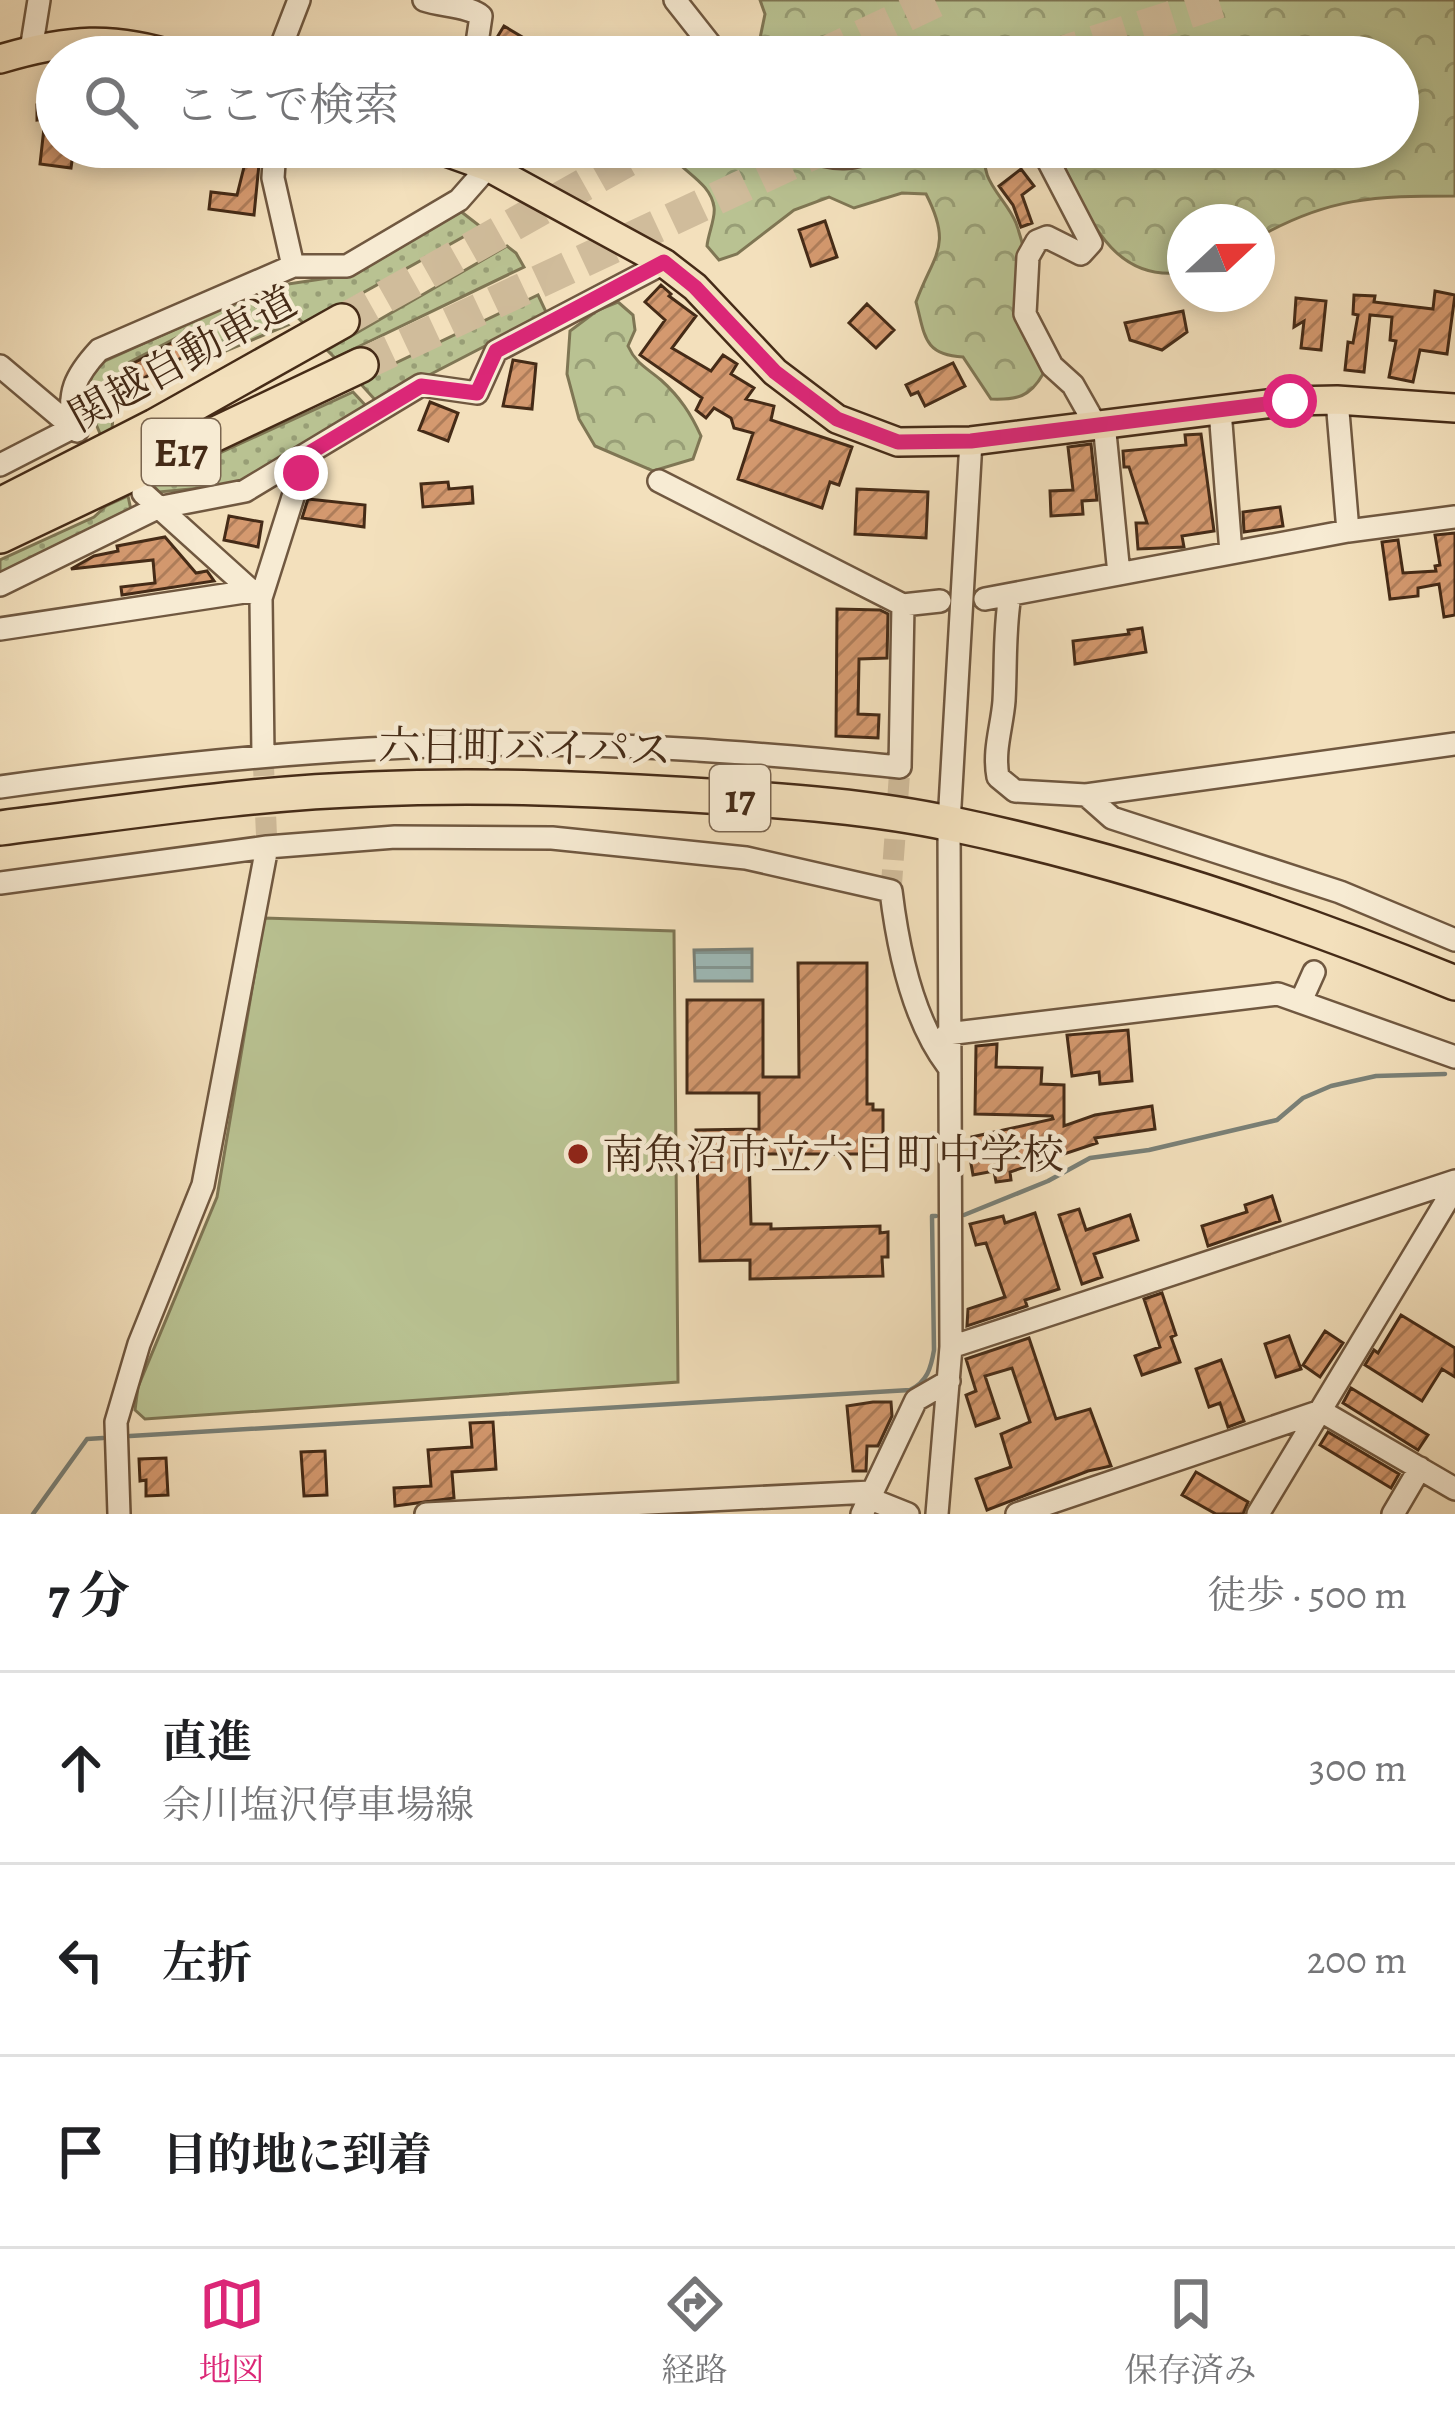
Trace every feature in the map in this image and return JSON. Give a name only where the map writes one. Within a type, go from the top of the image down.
[{"type":"highway","name":"関越自動車道","points":[[0,505],[155,427],[342,321]]},
{"type":"highway","name":"関越自動車道","points":[[0,536],[362,365]]},
{"type":"highway","name":"六日町バイパス","points":[[0,828],[248,798],[368,789],[490,786],[767,800],[949,823],[1127,869],[1257,909],[1455,983]]},
{"type":"main road","points":[[0,59],[36,49]]},
{"type":"main road","points":[[497,168],[664,262],[695,287],[775,372],[837,419],[898,442],[971,441],[1337,400],[1455,408]]},
{"type":"street","points":[[31,50],[39,0]]},
{"type":"street","points":[[285,36],[299,0]]},
{"type":"street","points":[[424,0],[474,10],[481,16],[479,36]]},
{"type":"street","points":[[675,0],[703,36]]},
{"type":"street","points":[[274,168],[293,266]]},
{"type":"street","points":[[78,432],[68,400],[78,373],[99,350],[293,266],[347,266],[459,200],[476,168]]},
{"type":"street","points":[[1052,168],[1091,243],[1082,254],[1047,237],[1037,242],[1028,257],[1025,314],[1052,366],[1100,424],[1119,574]]},
{"type":"street","points":[[0,586],[150,501],[245,490],[421,386],[477,393],[496,351],[664,262]]},
{"type":"street","points":[[0,366],[78,432]]},
{"type":"street","points":[[1337,400],[1348,531]]},
{"type":"street","points":[[1220,410],[1232,553]]},
{"type":"street","points":[[0,465],[78,432]]},
{"type":"street","points":[[937,1514],[951,1346],[949,823],[971,441]]},
{"type":"street","points":[[263,755],[256,595],[306,455]]},
{"type":"street","points":[[659,481],[903,605],[940,601]]},
{"type":"street","points":[[150,501],[256,595]]},
{"type":"street","points":[[985,599],[1348,531],[1455,517]]},
{"type":"street","points":[[0,629],[256,595]]},
{"type":"street","points":[[1010,595],[1004,633],[1004,703],[994,758],[998,777],[1015,791],[1086,795],[1455,744]]},
{"type":"street","points":[[0,787],[263,755],[497,745],[721,749],[900,766],[903,605]]},
{"type":"street","points":[[1086,795],[1112,818],[1340,892],[1455,940]]},
{"type":"street","points":[[0,883],[266,847],[395,837],[552,838],[746,858],[891,891],[910,981],[932,1045],[948,1066]]},
{"type":"street","points":[[119,1514],[116,1421],[139,1344],[203,1185],[266,847]]},
{"type":"street","points":[[1329,925],[1340,892]]},
{"type":"street","points":[[1301,1001],[1314,972]]},
{"type":"street","points":[[947,1034],[1278,994],[1455,1057]]},
{"type":"street","points":[[951,1346],[1455,1184]]},
{"type":"street","points":[[1258,1514],[1455,1184]]},
{"type":"street","points":[[867,1502],[916,1400],[949,1381]]},
{"type":"street","points":[[1017,1514],[1321,1411],[1455,1489]]},
{"type":"street","points":[[1393,1514],[1420,1468]]},
{"type":"street","points":[[426,1514],[867,1502],[908,1514]]},
{"type":"green space","points":[[760,0],[1455,0],[1455,196],[1353,202],[1275,228],[1275,204],[1167,204],[1167,273],[1158,273],[1135,266],[1117,253],[1088,215],[1064,168],[1419,168],[1419,36],[760,36],[765,14]]},
{"type":"green space","points":[[685,168],[985,168],[1022,241],[1043,374],[1022,395],[991,399],[963,357],[940,352],[928,341],[916,302],[939,239],[926,194],[902,193],[854,208],[829,197],[794,210],[737,254],[719,260],[707,246],[714,211],[700,182]]},
{"type":"green space","points":[[459,210],[481,227],[305,325],[268,287],[348,275]]},
{"type":"green space","points":[[507,246],[524,267],[335,358],[327,350]]},
{"type":"green space","points":[[538,295],[547,314],[377,402],[358,381]]},
{"type":"green space","points":[[249,296],[255,306],[266,302],[288,325],[214,356],[184,348],[178,337],[130,362],[134,374],[115,385],[112,430],[101,436],[83,393],[90,375],[105,361]]},
{"type":"green space","points":[[618,302],[633,315],[631,352],[674,393],[701,436],[693,459],[653,471],[595,446],[579,419],[567,374],[570,331]]},
{"type":"green space","points":[[353,392],[367,407],[244,484],[159,492],[152,484]]},
{"type":"green space","points":[[128,496],[131,510],[0,577],[0,560]]},
{"type":"green space","name":"南魚沼市立六日町中学校","points":[[264,918],[674,931],[678,1382],[145,1419],[135,1410],[138,1387],[217,1197]]},
{"type":"water","points":[[752,949],[752,981],[695,981],[694,950]]},
{"type":"building","points":[[504,26],[521,36],[498,36]]},
{"type":"building","points":[[244,168],[259,168],[254,215],[209,209],[211,192],[237,195]]},
{"type":"building","points":[[1021,169],[1034,186],[1022,195],[1032,223],[1021,227],[999,186]]},
{"type":"building","points":[[825,221],[837,257],[811,266],[799,230]]},
{"type":"building","points":[[661,285],[696,316],[672,348],[711,371],[723,355],[737,364],[731,374],[754,388],[746,399],[774,406],[771,420],[852,447],[839,485],[830,482],[822,508],[738,479],[753,433],[734,428],[731,418],[714,408],[706,418],[696,410],[702,398],[640,355],[665,320],[645,302]]},
{"type":"building","points":[[1435,291],[1455,295],[1447,354],[1420,350],[1413,382],[1389,377],[1396,341],[1390,340],[1392,317],[1370,315],[1364,372],[1345,370],[1358,315],[1353,314],[1354,295],[1433,309]]},
{"type":"building","points":[[1296,298],[1326,301],[1321,350],[1301,348],[1304,321],[1294,327]]},
{"type":"building","points":[[867,304],[894,330],[876,348],[849,323]]},
{"type":"building","points":[[1183,312],[1187,332],[1162,350],[1130,340],[1125,323]]},
{"type":"building","points":[[177,340],[185,356],[140,380],[132,364]]},
{"type":"building","points":[[513,360],[536,364],[532,409],[503,406]]},
{"type":"building","points":[[953,363],[965,386],[925,406],[918,392],[911,395],[906,385]]},
{"type":"building","points":[[430,402],[458,413],[448,441],[419,430]]},
{"type":"building","points":[[1201,434],[1214,531],[1182,536],[1184,547],[1138,549],[1136,523],[1147,523],[1129,467],[1124,467],[1123,451],[1186,445],[1185,435]]},
{"type":"building","points":[[1091,444],[1097,500],[1082,501],[1083,514],[1051,516],[1050,491],[1073,490],[1068,447]]},
{"type":"building","points":[[448,482],[449,489],[472,487],[473,503],[423,507],[421,484]]},
{"type":"building","points":[[857,489],[928,492],[926,538],[855,534]]},
{"type":"building","points":[[308,499],[365,505],[364,527],[302,518]]},
{"type":"building","points":[[1280,507],[1283,526],[1244,532],[1243,512]]},
{"type":"building","points":[[229,516],[262,522],[258,547],[224,540]]},
{"type":"building","points":[[1455,533],[1455,615],[1444,617],[1439,584],[1418,588],[1418,596],[1390,599],[1382,542],[1398,540],[1403,573],[1436,571],[1435,566],[1440,565],[1435,535]]},
{"type":"building","points":[[165,537],[196,573],[207,571],[214,581],[122,595],[121,587],[155,583],[153,560],[71,569],[94,556],[118,551],[117,546]]},
{"type":"building","points":[[837,609],[888,614],[887,658],[859,659],[858,714],[879,715],[878,738],[836,736]]},
{"type":"building","points":[[1142,628],[1146,652],[1075,664],[1073,641]]},
{"type":"building","points":[[798,963],[867,963],[867,1104],[883,1110],[883,1135],[872,1135],[872,1154],[749,1154],[751,1224],[771,1224],[771,1229],[880,1226],[880,1233],[888,1232],[883,1276],[750,1279],[750,1260],[700,1261],[696,1130],[759,1129],[759,1093],[687,1093],[687,1000],[763,1000],[763,1077],[799,1077]]},
{"type":"building","points":[[1128,1030],[1132,1081],[1100,1084],[1099,1072],[1072,1076],[1067,1035]]},
{"type":"building","points":[[997,1044],[996,1067],[1042,1068],[1041,1084],[1064,1085],[1064,1126],[1095,1115],[1152,1106],[1155,1129],[1095,1138],[1097,1143],[1010,1172],[1011,1180],[996,1182],[994,1171],[973,1175],[972,1137],[1053,1119],[975,1114],[976,1046]]},
{"type":"building","points":[[1272,1196],[1280,1221],[1208,1246],[1202,1226],[1247,1212],[1245,1205]]},
{"type":"building","points":[[1079,1209],[1086,1230],[1130,1215],[1138,1240],[1094,1254],[1102,1277],[1082,1284],[1059,1215]]},
{"type":"building","points":[[1035,1213],[1059,1289],[1025,1300],[1027,1306],[967,1326],[968,1309],[1005,1297],[986,1243],[976,1245],[970,1224],[1003,1216],[1005,1223]]},
{"type":"building","points":[[1162,1293],[1180,1362],[1142,1375],[1135,1356],[1160,1347],[1144,1299]]},
{"type":"building","points":[[1401,1315],[1455,1348],[1455,1377],[1442,1369],[1422,1401],[1365,1365]]},
{"type":"building","points":[[1325,1331],[1343,1343],[1320,1377],[1303,1365]]},
{"type":"building","points":[[1289,1336],[1301,1369],[1276,1377],[1265,1344]]},
{"type":"building","points":[[1029,1338],[1056,1419],[1090,1409],[1111,1466],[987,1510],[976,1479],[1011,1467],[1001,1434],[1030,1422],[1012,1368],[985,1376],[999,1418],[976,1426],[966,1395],[976,1391],[966,1359]]},
{"type":"building","points":[[1221,1360],[1244,1421],[1228,1427],[1220,1403],[1209,1407],[1196,1369]]},
{"type":"building","points":[[1351,1388],[1428,1435],[1418,1450],[1343,1403]]},
{"type":"building","points":[[891,1402],[892,1416],[878,1446],[867,1446],[866,1471],[853,1471],[847,1406]]},
{"type":"building","points":[[493,1422],[496,1469],[452,1472],[454,1498],[395,1506],[394,1488],[431,1486],[428,1450],[472,1447],[470,1423]]},
{"type":"building","points":[[1328,1432],[1399,1474],[1391,1488],[1320,1445]]},
{"type":"building","points":[[325,1451],[327,1495],[304,1496],[301,1452]]},
{"type":"building","points":[[166,1458],[168,1495],[146,1496],[139,1459]]},
{"type":"building","points":[[1196,1472],[1248,1502],[1243,1514],[1216,1514],[1182,1495]]},
{"type":"waterway","points":[[964,1215],[1048,1181],[1090,1158],[1149,1150],[1277,1120],[1303,1098],[1331,1086],[1376,1076],[1445,1074]]},
{"type":"waterway","points":[[130,1436],[910,1390],[927,1374],[934,1350],[932,1216],[936,1216]]},
{"type":"waterway","points":[[33,1514],[87,1439],[103,1438]]},
{"type":"tunnel","points":[[862,36],[938,0]]},
{"type":"tunnel","points":[[1113,36],[1225,0]]},
{"type":"tunnel","points":[[342,321],[614,168]]},
{"type":"tunnel","points":[[361,365],[781,168]]},
{"type":"tunnel","points":[[263,755],[267,847]]},
{"type":"tunnel","points":[[891,891],[900,767]]},
{"type":"place","name":"南魚沼市立六日町中学校","points":[[578,1154]]},
{"type":"route","points":[[301,473],[306,455],[421,386],[477,393],[496,351],[664,262],[695,287],[775,372],[837,419],[898,442],[971,441],[1290,401]]}]
